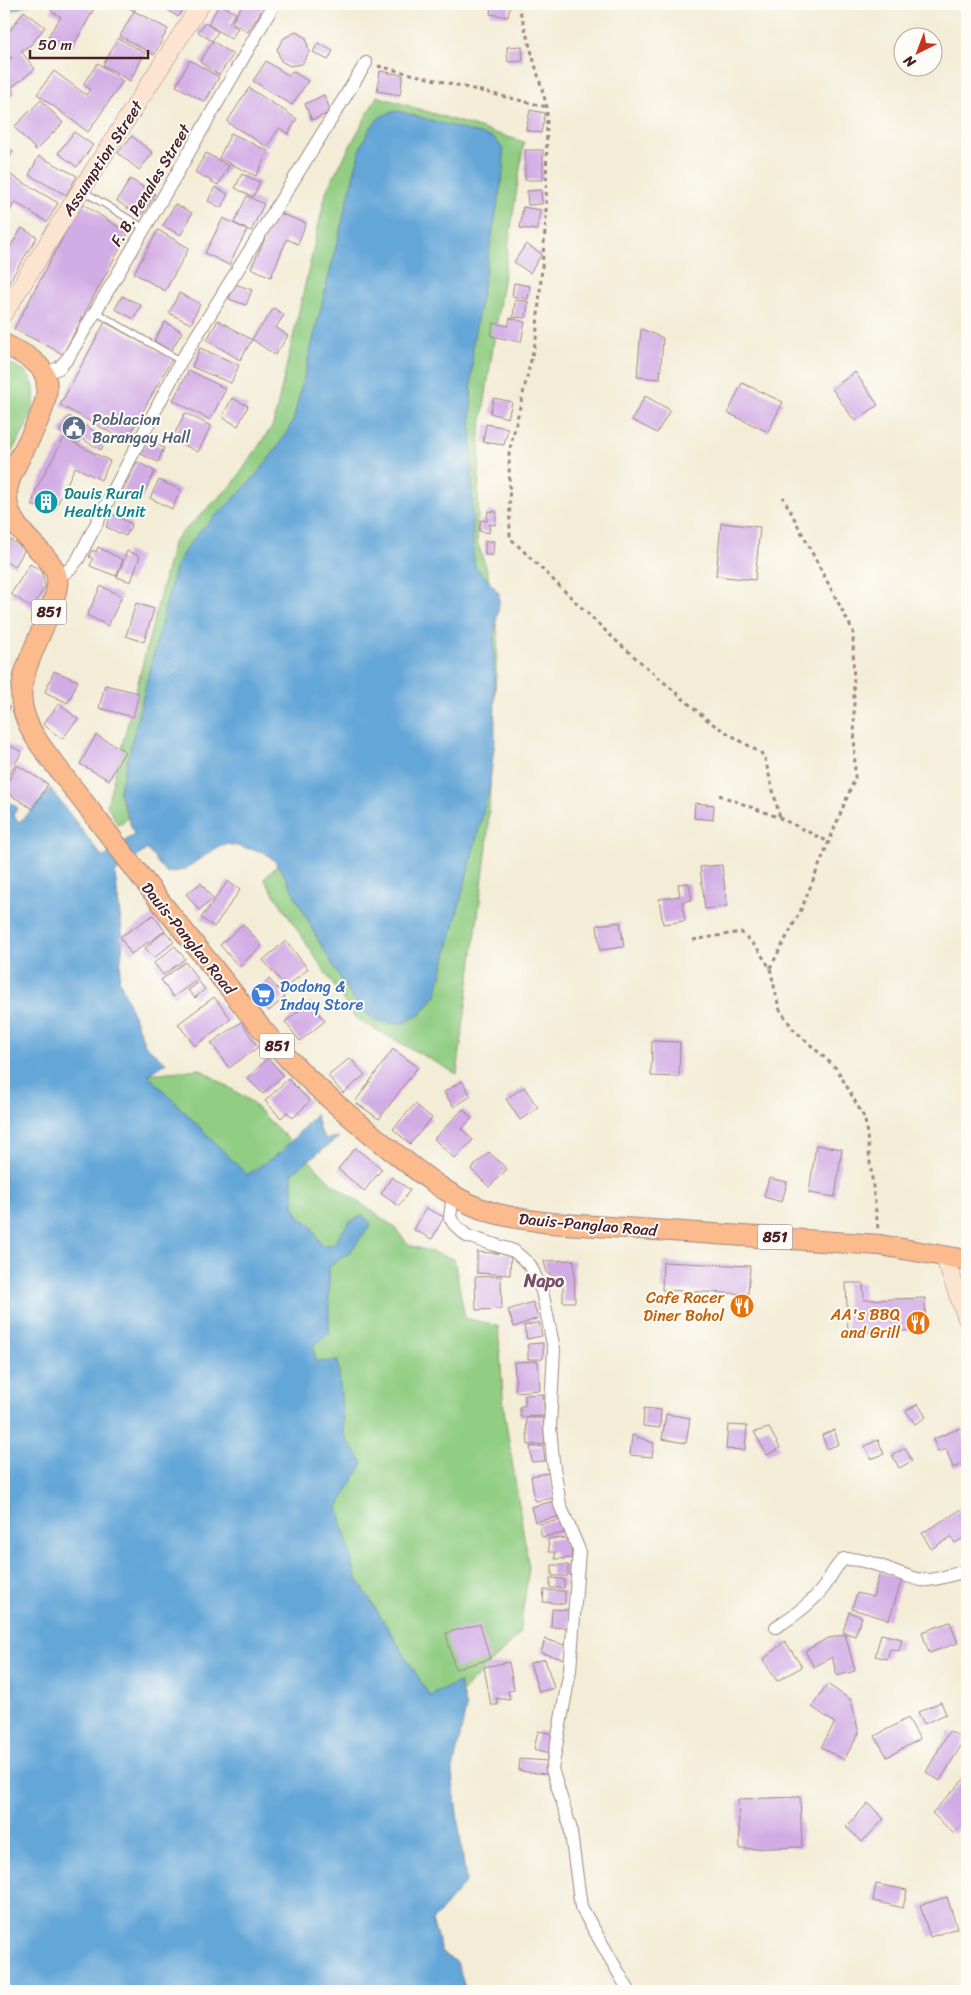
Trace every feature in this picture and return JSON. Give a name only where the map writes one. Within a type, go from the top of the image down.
[{"type":"main road","name":"Assumption Street","points":[[4,313],[80,190],[202,4]]},
{"type":"main road","points":[[4,344],[31,358],[45,374]]},
{"type":"main road","name":"851","points":[[45,374],[47,388],[41,414],[8,485],[6,495],[7,521],[48,559],[58,578]]},
{"type":"main road","name":"Dauis-Panglao Road","points":[[58,578],[54,598],[23,681],[21,693],[22,708],[26,720],[40,745],[132,866],[262,1029],[304,1075],[364,1128],[412,1166],[453,1195],[471,1205],[495,1214],[518,1219],[550,1223],[880,1245],[967,1260]]},
{"type":"main road","points":[[944,1256],[967,1318]]},
{"type":"street","name":"F. B. Penales Street","points":[[45,374],[63,364],[172,182],[274,4]]},
{"type":"street","points":[[58,578],[71,568],[78,559],[181,361],[366,64]]},
{"type":"street","points":[[453,1195],[450,1217],[460,1231],[468,1236],[514,1251],[530,1265],[542,1292],[554,1349],[550,1426],[553,1461],[560,1505],[579,1550],[570,1670],[552,1769],[570,1826],[581,1907],[629,1991]]},
{"type":"street","points":[[776,1627],[798,1613],[815,1597],[836,1565],[844,1559],[855,1558],[874,1563],[924,1581],[967,1571]]},
{"type":"lane","points":[[80,190],[144,228]]},
{"type":"lane","points":[[94,311],[181,361]]},
{"type":"path","points":[[518,4],[547,106],[546,219],[536,338],[508,453],[510,538],[614,639],[711,723],[764,754],[780,818]]},
{"type":"path","points":[[366,64],[547,106]]},
{"type":"path","points":[[770,968],[800,912],[855,778],[853,631],[782,497]]},
{"type":"path","points":[[719,795],[780,818],[829,842]]},
{"type":"path","points":[[693,940],[741,932],[757,948],[770,968],[779,1008],[793,1029],[836,1069],[865,1119],[880,1245]]},
{"type":"path","points":[[967,1171],[967,1181]]},
{"type":"green space","points":[[377,96],[524,142],[480,433],[477,542],[487,570],[498,635],[487,847],[457,1074],[355,1018],[264,879],[359,779],[137,812],[118,825],[107,805],[174,540],[233,484],[273,425],[327,189]]},
{"type":"green space","points":[[4,363],[15,366],[25,372],[32,382],[35,393],[29,418],[4,465]]},
{"type":"green space","points":[[200,1069],[249,1100],[333,1184],[393,1226],[409,1245],[454,1259],[465,1318],[498,1326],[504,1410],[529,1568],[519,1635],[453,1701],[413,1698],[388,1674],[148,1074]]},
{"type":"water","points":[[4,4],[29,4],[4,14]]},
{"type":"water","points":[[398,111],[494,138],[503,149],[504,168],[473,343],[471,398],[473,551],[475,566],[499,593],[494,635],[495,740],[489,790],[436,995],[421,1014],[404,1023],[389,1023],[373,1019],[358,1006],[346,988],[318,940],[286,878],[274,860],[264,852],[227,844],[215,849],[183,870],[166,873],[147,849],[115,873],[123,941],[119,979],[145,1045],[166,1063],[148,1075],[247,1175],[281,1152],[316,1114],[319,1129],[326,1139],[339,1137],[292,1173],[294,1207],[300,1218],[311,1225],[321,1245],[333,1245],[349,1222],[363,1215],[371,1224],[351,1251],[329,1267],[329,1334],[313,1346],[316,1362],[338,1361],[344,1435],[363,1463],[338,1507],[356,1577],[430,1696],[459,1682],[466,1708],[452,1774],[466,1882],[432,1921],[442,1953],[457,1962],[466,1991],[4,1991],[4,798],[18,808],[13,815],[19,822],[33,809],[50,788],[103,858],[134,834],[119,793],[175,568],[189,544],[265,464],[293,421],[361,146],[371,127],[379,118]]},
{"type":"building","points":[[55,4],[81,4],[93,11],[71,50],[48,36],[61,17],[51,11]]},
{"type":"building","points":[[123,4],[139,4],[134,11]]},
{"type":"building","points":[[165,4],[187,4],[178,17],[163,7]]},
{"type":"building","points":[[220,4],[236,13],[229,23],[238,28],[231,39],[208,24]]},
{"type":"building","points":[[235,4],[266,4],[248,32],[232,22],[241,7]]},
{"type":"building","points":[[492,4],[510,4],[508,17],[490,14]]},
{"type":"building","points":[[24,11],[45,27],[32,44],[21,51],[35,69],[11,88],[15,92],[4,103],[4,64],[12,58],[4,51],[4,39]]},
{"type":"building","points":[[134,11],[168,29],[154,55],[120,36]]},
{"type":"building","points":[[205,23],[218,32],[212,41],[198,32]]},
{"type":"building","points":[[296,32],[306,38],[309,52],[302,64],[290,66],[281,61],[277,49],[284,38]]},
{"type":"building","points":[[118,38],[145,53],[130,81],[103,65]]},
{"type":"building","points":[[213,41],[233,55],[219,75],[200,62]]},
{"type":"building","points":[[318,43],[333,51],[328,60],[313,52]]},
{"type":"building","points":[[522,46],[523,61],[508,62],[507,47]]},
{"type":"building","points":[[190,60],[219,77],[205,102],[176,86]]},
{"type":"building","points":[[266,61],[289,76],[292,71],[308,81],[292,105],[253,81]]},
{"type":"building","points":[[98,63],[123,81],[88,132],[37,94],[54,71],[86,95],[90,89],[83,84]]},
{"type":"building","points":[[380,71],[403,75],[400,95],[377,91]]},
{"type":"building","points":[[249,88],[297,119],[288,134],[279,128],[267,147],[227,122]]},
{"type":"building","points":[[324,95],[331,112],[312,120],[305,104]]},
{"type":"building","points":[[41,100],[63,123],[36,150],[14,127]]},
{"type":"building","points":[[530,110],[545,113],[541,133],[526,130]]},
{"type":"building","points":[[4,118],[10,122],[4,131]]},
{"type":"building","points":[[74,132],[93,145],[77,167],[58,153]]},
{"type":"building","points":[[231,133],[268,151],[256,176],[219,158]]},
{"type":"building","points":[[132,136],[153,153],[139,170],[118,153]]},
{"type":"building","points":[[4,147],[13,151],[4,170]]},
{"type":"building","points":[[525,150],[543,150],[543,180],[525,180]]},
{"type":"building","points":[[206,153],[229,166],[218,185],[195,172]]},
{"type":"building","points":[[39,156],[77,176],[66,195],[29,175]]},
{"type":"building","points":[[4,171],[58,203],[47,222],[15,202],[4,222]]},
{"type":"building","points":[[242,174],[260,182],[253,197],[235,188]]},
{"type":"building","points":[[130,179],[155,194],[141,217],[117,201]]},
{"type":"building","points":[[215,187],[228,194],[221,208],[208,201]]},
{"type":"building","points":[[541,190],[542,204],[528,205],[527,191]]},
{"type":"building","points":[[247,196],[264,204],[251,231],[234,223]]},
{"type":"building","points":[[81,203],[128,233],[63,354],[14,329]]},
{"type":"building","points":[[175,204],[192,213],[181,235],[163,226]]},
{"type":"building","points":[[523,207],[540,210],[537,230],[520,228]]},
{"type":"building","points":[[274,211],[306,223],[298,244],[287,239],[271,277],[251,268],[263,243]]},
{"type":"building","points":[[223,218],[247,230],[229,265],[205,253]]},
{"type":"building","points":[[22,228],[37,237],[4,290],[4,257]]},
{"type":"building","points":[[158,230],[189,248],[165,291],[134,273]]},
{"type":"building","points":[[526,244],[542,254],[530,273],[514,262]]},
{"type":"building","points":[[514,283],[530,286],[528,299],[512,296]]},
{"type":"building","points":[[235,284],[252,290],[246,305],[229,299]]},
{"type":"building","points":[[179,293],[200,304],[191,324],[169,313]]},
{"type":"building","points":[[122,296],[141,305],[134,319],[115,309]]},
{"type":"building","points":[[515,300],[528,301],[526,318],[513,317]]},
{"type":"building","points":[[274,308],[284,315],[276,327],[288,336],[275,355],[252,339]]},
{"type":"building","points":[[510,318],[525,322],[521,342],[491,336],[493,323],[508,326]]},
{"type":"building","points":[[218,320],[252,340],[240,360],[207,340]]},
{"type":"building","points":[[105,322],[172,359],[126,441],[60,405]]},
{"type":"building","points":[[165,322],[182,332],[171,351],[154,341]]},
{"type":"building","points":[[641,329],[663,338],[660,379],[637,377]]},
{"type":"building","points":[[200,348],[239,365],[231,383],[192,367]]},
{"type":"building","points":[[189,370],[226,389],[210,420],[173,400]]},
{"type":"building","points":[[855,372],[878,405],[855,421],[832,389]]},
{"type":"building","points":[[742,383],[783,402],[768,432],[728,413]]},
{"type":"building","points":[[645,396],[670,410],[657,433],[632,420]]},
{"type":"building","points":[[232,398],[248,406],[238,426],[222,417]]},
{"type":"building","points":[[494,398],[512,402],[508,418],[490,413]]},
{"type":"building","points":[[185,413],[211,426],[198,452],[172,439]]},
{"type":"building","points":[[69,416],[107,439],[101,450],[82,439],[79,444],[59,432]]},
{"type":"building","points":[[486,424],[508,428],[504,445],[483,442]]},
{"type":"building","points":[[64,438],[110,461],[101,480],[75,467],[53,513],[32,505],[36,489]]},
{"type":"building","points":[[147,440],[164,448],[158,462],[141,454]]},
{"type":"building","points":[[137,462],[155,471],[140,501],[122,492]]},
{"type":"building","points":[[159,480],[181,490],[172,509],[150,498]]},
{"type":"building","points":[[488,511],[497,512],[495,525],[490,524],[489,533],[479,531],[481,520],[487,521]]},
{"type":"building","points":[[112,514],[132,524],[126,536],[106,527]]},
{"type":"building","points":[[721,523],[760,527],[755,580],[716,576]]},
{"type":"building","points":[[7,538],[25,549],[15,567],[4,561],[4,544]]},
{"type":"building","points":[[485,541],[494,541],[493,555],[485,555]]},
{"type":"building","points":[[98,547],[123,560],[116,576],[90,566],[93,559],[89,557],[92,550],[96,552]]},
{"type":"building","points":[[127,551],[140,556],[131,582],[117,577]]},
{"type":"building","points":[[30,564],[42,571],[45,587],[32,608],[11,594]]},
{"type":"building","points":[[101,586],[122,596],[108,626],[87,615]]},
{"type":"building","points":[[136,603],[154,609],[144,642],[126,636]]},
{"type":"building","points":[[54,671],[78,681],[68,703],[45,692]]},
{"type":"building","points":[[105,685],[139,693],[133,717],[99,708]]},
{"type":"building","points":[[4,704],[10,707],[4,724]]},
{"type":"building","points":[[59,704],[78,719],[62,739],[43,724]]},
{"type":"building","points":[[96,735],[125,751],[109,780],[80,764]]},
{"type":"building","points":[[4,742],[22,752],[8,776],[4,773]]},
{"type":"building","points":[[17,765],[48,784],[33,809],[4,791],[4,784],[6,785]]},
{"type":"building","points":[[695,803],[714,805],[713,820],[694,818]]},
{"type":"building","points":[[722,865],[727,906],[705,909],[700,867]]},
{"type":"building","points":[[228,881],[240,890],[214,927],[201,918]]},
{"type":"building","points":[[201,883],[213,899],[199,910],[186,894]]},
{"type":"building","points":[[689,883],[692,900],[682,902],[685,921],[663,924],[659,899],[680,896],[678,884]]},
{"type":"building","points":[[153,915],[165,931],[131,954],[120,937]]},
{"type":"building","points":[[620,922],[624,947],[600,950],[597,925]]},
{"type":"building","points":[[243,924],[262,946],[239,967],[220,945]]},
{"type":"building","points":[[165,931],[174,942],[154,958],[145,948]]},
{"type":"building","points":[[286,941],[308,969],[286,987],[263,960]]},
{"type":"building","points":[[175,946],[185,959],[163,975],[154,963]]},
{"type":"building","points":[[185,962],[198,979],[173,997],[161,980]]},
{"type":"building","points":[[269,979],[285,997],[269,1011],[253,993]]},
{"type":"building","points":[[199,982],[205,989],[195,998],[188,990]]},
{"type":"building","points":[[214,997],[231,1019],[195,1046],[178,1024]]},
{"type":"building","points":[[310,1002],[325,1021],[300,1041],[285,1022]]},
{"type":"building","points":[[241,1022],[258,1047],[229,1068],[211,1043]]},
{"type":"building","points":[[652,1041],[680,1042],[679,1077],[651,1076]]},
{"type":"building","points":[[393,1049],[418,1067],[379,1119],[355,1102]]},
{"type":"building","points":[[268,1058],[283,1075],[263,1094],[247,1078]]},
{"type":"building","points":[[350,1058],[365,1075],[343,1093],[328,1076]]},
{"type":"building","points":[[288,1079],[310,1101],[293,1118],[287,1112],[281,1118],[265,1101]]},
{"type":"building","points":[[462,1081],[471,1096],[454,1107],[444,1092]]},
{"type":"building","points":[[524,1087],[538,1108],[520,1120],[506,1099]]},
{"type":"building","points":[[415,1104],[432,1118],[410,1144],[393,1129]]},
{"type":"building","points":[[463,1109],[472,1118],[462,1129],[473,1140],[455,1159],[434,1139]]},
{"type":"building","points":[[816,1145],[842,1149],[835,1197],[809,1193]]},
{"type":"building","points":[[355,1148],[382,1169],[364,1191],[338,1169]]},
{"type":"building","points":[[489,1152],[507,1169],[489,1187],[471,1169]]},
{"type":"building","points":[[392,1177],[410,1190],[399,1206],[381,1194]]},
{"type":"building","points":[[769,1178],[787,1182],[782,1202],[764,1197]]},
{"type":"building","points":[[426,1208],[444,1217],[432,1239],[414,1230]]},
{"type":"building","points":[[477,1252],[511,1254],[510,1275],[477,1273]]},
{"type":"building","points":[[574,1260],[575,1302],[563,1302],[563,1281],[547,1273],[544,1261]]},
{"type":"building","points":[[663,1262],[750,1266],[748,1294],[662,1290]]},
{"type":"building","points":[[501,1276],[502,1309],[476,1310],[475,1277]]},
{"type":"building","points":[[846,1283],[863,1283],[864,1300],[925,1298],[926,1330],[848,1333]]},
{"type":"building","points":[[533,1302],[538,1318],[514,1327],[508,1310]]},
{"type":"building","points":[[539,1322],[542,1336],[527,1339],[524,1326]]},
{"type":"building","points":[[543,1343],[543,1359],[528,1359],[528,1344]]},
{"type":"building","points":[[538,1361],[540,1390],[516,1392],[514,1362]]},
{"type":"building","points":[[543,1394],[545,1416],[520,1417],[520,1406],[525,1406],[525,1395]]},
{"type":"building","points":[[918,1404],[926,1417],[915,1424],[906,1411]]},
{"type":"building","points":[[644,1408],[661,1410],[660,1428],[643,1426]]},
{"type":"building","points":[[666,1414],[690,1418],[686,1443],[662,1439]]},
{"type":"building","points":[[526,1418],[543,1418],[545,1444],[528,1445]]},
{"type":"building","points":[[728,1425],[747,1426],[745,1450],[726,1449]]},
{"type":"building","points":[[769,1428],[780,1448],[767,1455],[754,1432]]},
{"type":"building","points":[[961,1428],[967,1444],[967,1463],[953,1468],[946,1449],[938,1452],[933,1439]]},
{"type":"building","points":[[834,1430],[839,1444],[827,1449],[822,1435]]},
{"type":"building","points":[[632,1435],[654,1443],[652,1457],[630,1455]]},
{"type":"building","points":[[878,1440],[884,1454],[871,1459],[865,1446]]},
{"type":"building","points":[[543,1446],[545,1461],[532,1462],[530,1447]]},
{"type":"building","points":[[905,1448],[912,1461],[899,1468],[892,1455]]},
{"type":"building","points":[[549,1473],[554,1498],[535,1501],[531,1476]]},
{"type":"building","points":[[554,1501],[558,1517],[535,1522],[531,1507]]},
{"type":"building","points":[[967,1506],[967,1536],[955,1543],[951,1537],[931,1549],[922,1533]]},
{"type":"building","points":[[561,1520],[564,1533],[542,1537],[539,1524]]},
{"type":"building","points":[[570,1538],[572,1558],[555,1559],[555,1552],[549,1552],[548,1539]]},
{"type":"building","points":[[552,1565],[568,1565],[568,1576],[552,1576]]},
{"type":"building","points":[[880,1572],[902,1579],[889,1620],[852,1609],[857,1593],[873,1597]]},
{"type":"building","points":[[550,1578],[564,1579],[564,1588],[550,1588]]},
{"type":"building","points":[[544,1590],[565,1591],[565,1604],[543,1602]]},
{"type":"building","points":[[552,1609],[569,1610],[569,1628],[551,1627]]},
{"type":"building","points":[[849,1612],[862,1617],[855,1636],[843,1632]]},
{"type":"building","points":[[950,1622],[958,1643],[929,1653],[922,1632]]},
{"type":"building","points":[[480,1624],[490,1659],[455,1669],[446,1633]]},
{"type":"building","points":[[845,1634],[855,1671],[837,1676],[832,1657],[814,1667],[805,1651],[826,1639]]},
{"type":"building","points":[[881,1634],[902,1639],[899,1651],[890,1649],[887,1659],[875,1656]]},
{"type":"building","points":[[545,1639],[568,1646],[564,1659],[541,1653]]},
{"type":"building","points":[[785,1641],[802,1667],[777,1681],[763,1660]]},
{"type":"building","points":[[545,1659],[554,1688],[539,1692],[530,1663]]},
{"type":"building","points":[[509,1662],[514,1690],[508,1691],[510,1700],[496,1698],[498,1705],[491,1705],[484,1667]]},
{"type":"building","points":[[827,1684],[851,1700],[859,1733],[844,1760],[821,1747],[835,1723],[812,1707]]},
{"type":"building","points":[[941,1702],[946,1714],[924,1724],[918,1712]]},
{"type":"building","points":[[908,1718],[920,1739],[887,1757],[875,1736]]},
{"type":"building","points":[[538,1731],[554,1734],[550,1753],[534,1749]]},
{"type":"building","points":[[949,1731],[965,1739],[940,1781],[926,1772]]},
{"type":"building","points":[[520,1759],[547,1761],[546,1774],[519,1771]]},
{"type":"building","points":[[967,1776],[967,1819],[954,1834],[932,1813]]},
{"type":"building","points":[[800,1797],[802,1847],[740,1849],[738,1799]]},
{"type":"building","points":[[868,1803],[884,1819],[862,1842],[846,1827]]},
{"type":"building","points":[[876,1884],[907,1890],[903,1908],[873,1901]]},
{"type":"building","points":[[947,1897],[957,1928],[930,1937],[920,1905]]},
{"type":"place","name":"Poblacion Barangay Hall","points":[[74,428]]},
{"type":"place","name":"Dauis Rural Health Unit","points":[[46,502]]},
{"type":"place","name":"Dodong & Inday Store","points":[[263,995]]},
{"type":"place","name":"Cafe Racer Diner Bohol","points":[[742,1306]]},
{"type":"place","name":"AA's BBQ and Grill","points":[[918,1323]]},
{"type":"district","name":"Napo","points":[[544,1281]]}]
